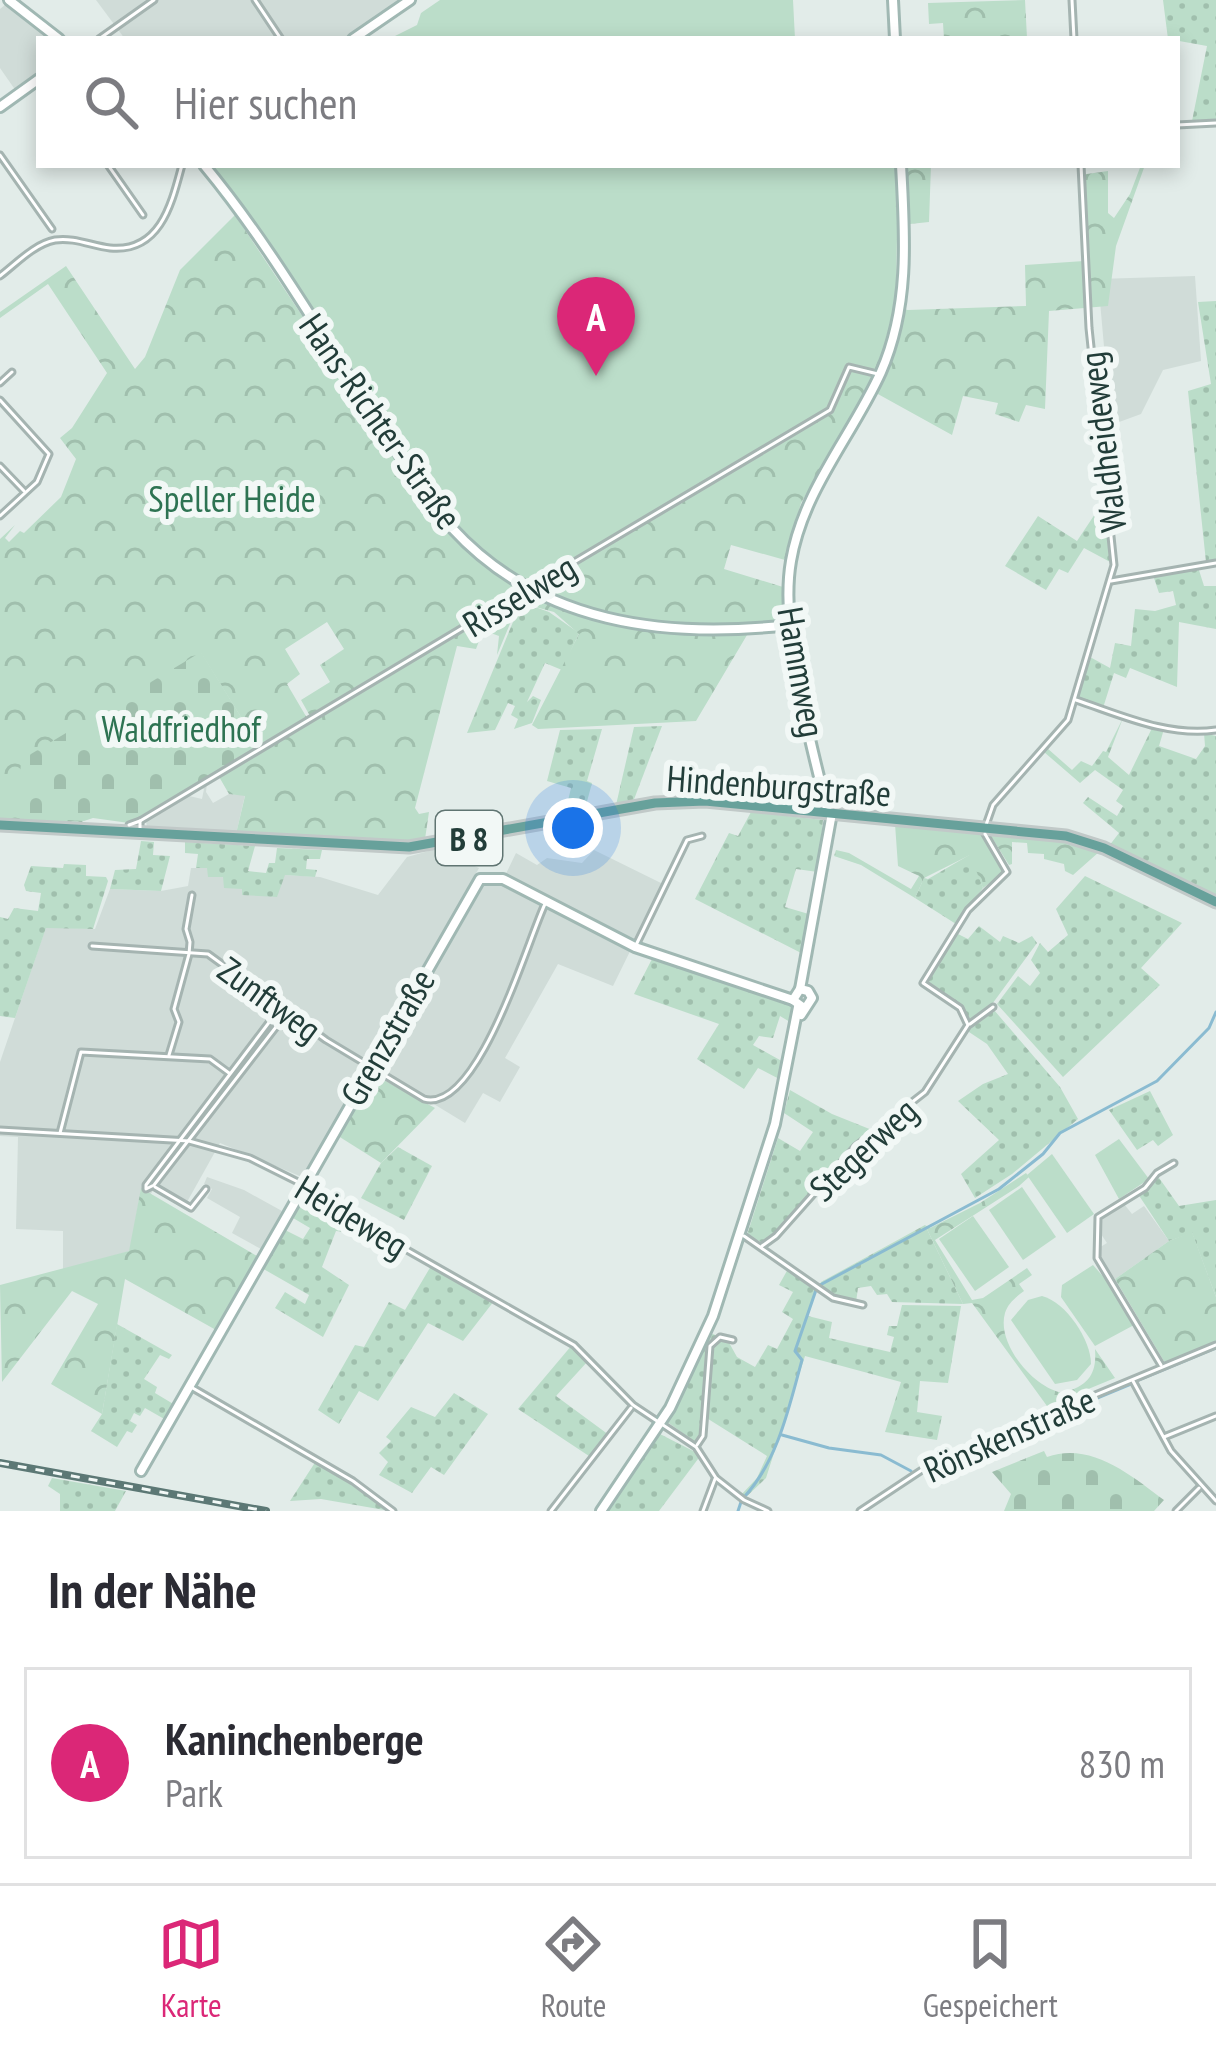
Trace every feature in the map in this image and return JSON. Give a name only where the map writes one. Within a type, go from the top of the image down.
[{"type":"main road","points":[[9,0],[54,36]]},
{"type":"main road","points":[[357,36],[410,0]]},
{"type":"main road","points":[[893,0],[895,36]]},
{"type":"main road","points":[[0,107],[36,81]]},
{"type":"main road","name":"Hans-Richter-Straße","points":[[207,168],[433,505],[478,554],[528,587],[581,612],[625,624],[789,628]]},
{"type":"main road","name":"Hammweg","points":[[601,1511],[687,1371],[742,1235],[796,1034],[824,857],[826,811],[789,628],[791,561],[805,512],[879,375],[896,327],[904,281],[902,168]]},
{"type":"main road","name":"Hindenburgstraße","points":[[0,825],[137,826],[184,836],[405,848],[655,802],[705,801],[1086,841],[1216,902]]},
{"type":"main road","name":"Grenzstraße","points":[[140,1471],[480,879],[503,879],[635,947],[799,998]]},
{"type":"street","points":[[103,36],[154,0]]},
{"type":"street","points":[[255,0],[279,36]]},
{"type":"street","points":[[1072,0],[1074,36]]},
{"type":"street","points":[[1180,125],[1216,123]]},
{"type":"street","points":[[0,155],[52,229]]},
{"type":"street","points":[[110,168],[142,215]]},
{"type":"street","points":[[0,276],[52,241],[70,239],[120,249],[141,242],[170,212],[183,168]]},
{"type":"street","name":"Waldheideweg","points":[[985,827],[994,804],[1062,729],[1115,553],[1089,328],[1081,168]]},
{"type":"street","name":"Risselweg","points":[[137,826],[528,587],[830,410],[849,367],[879,375]]},
{"type":"street","points":[[0,383],[12,372]]},
{"type":"street","points":[[0,400],[49,454],[37,482],[1,511]]},
{"type":"street","points":[[0,466],[26,492]]},
{"type":"street","points":[[1110,581],[1216,562]]},
{"type":"street","points":[[1074,699],[1148,724],[1192,733],[1216,730]]},
{"type":"street","points":[[968,1025],[960,1008],[923,983],[968,909],[1007,872],[985,827]]},
{"type":"street","points":[[635,947],[687,840],[702,836]]},
{"type":"street","points":[[169,1055],[179,1022],[174,1010],[189,954],[186,929],[192,895]]},
{"type":"street","name":"Zunftweg","points":[[92,946],[213,956],[369,1069],[430,1101],[452,1091],[496,1028],[546,903]]},
{"type":"street","points":[[281,1007],[232,1076],[189,1142],[153,1186],[146,1188],[232,1076],[288,1012]]},
{"type":"street","name":"Stegerweg","points":[[762,1246],[856,1146],[925,1092],[968,1025],[993,1007]]},
{"type":"street","points":[[60,1133],[81,1052],[210,1058],[232,1076]]},
{"type":"street","name":"Heideweg","points":[[0,1130],[180,1141],[250,1157],[574,1345],[633,1406],[659,1423]]},
{"type":"street","points":[[1162,1367],[1097,1258],[1095,1239],[1098,1217],[1174,1163]]},
{"type":"street","points":[[153,1186],[191,1208],[206,1189]]},
{"type":"street","points":[[742,1235],[833,1298],[863,1305]]},
{"type":"street","points":[[696,1447],[703,1436],[710,1346],[717,1337],[734,1340]]},
{"type":"street","name":"Rönskenstraße","points":[[860,1511],[934,1462],[1216,1345]]},
{"type":"street","points":[[1132,1380],[1162,1438],[1216,1502]]},
{"type":"street","points":[[189,1387],[353,1481],[393,1511]]},
{"type":"street","points":[[551,1511],[633,1406]]},
{"type":"street","points":[[1162,1438],[1216,1416]]},
{"type":"street","points":[[659,1423],[696,1447],[716,1478],[768,1511]]},
{"type":"street","points":[[703,1511],[716,1478]]},
{"type":"street","points":[[1180,1510],[1200,1486]]},
{"type":"shaded area","points":[[96,0],[400,0],[347,36],[123,36]]},
{"type":"shaded area","points":[[5,5],[48,36],[36,36],[36,77],[16,91],[0,68],[0,9]]},
{"type":"shaded area","points":[[1195,276],[1201,361],[1163,370],[1141,414],[1111,425],[1098,279]]},
{"type":"shaded area","points":[[207,782],[206,792],[213,803],[229,794],[245,795],[236,834],[147,827],[146,821],[154,814],[185,795],[202,799],[204,789],[200,787]]},
{"type":"shaded area","points":[[436,849],[479,868],[468,888],[474,892],[486,882],[502,882],[516,853],[537,865],[547,858],[582,863],[594,850],[663,884],[613,986],[558,964],[505,1058],[520,1067],[500,1102],[483,1093],[465,1123],[368,1064],[302,1177],[220,1143],[187,1202],[157,1185],[150,1195],[141,1189],[130,1251],[63,1270],[63,1231],[16,1229],[18,1137],[0,1136],[0,1062],[46,927],[95,929],[110,889],[161,891],[188,886],[191,868],[208,868],[242,889],[242,894],[285,875],[320,877],[378,895],[407,857]]},
{"type":"shaded area","points":[[207,1177],[282,1211],[261,1249],[232,1233],[240,1217],[207,1198],[212,1189],[204,1184]]},
{"type":"shaded area","points":[[1124,1204],[1132,1214],[1144,1206],[1169,1241],[1115,1279],[1099,1259],[1097,1249],[1107,1243],[1099,1231],[1100,1221]]},
{"type":"green space","points":[[440,0],[793,0],[795,36],[395,36],[417,25],[421,13]]},
{"type":"green space","points":[[1025,0],[1027,36],[944,36],[943,23],[929,24],[928,3]]},
{"type":"green space","points":[[1163,0],[1216,0],[1216,119],[1192,121],[1207,46],[1168,36]]},
{"type":"green space","name":"Speller Heide","points":[[212,168],[895,168],[897,288],[893,315],[874,372],[844,365],[827,409],[531,584],[485,552],[445,512]]},
{"type":"green space","name":"Speller Heide","points":[[222,168],[931,168],[929,222],[910,224],[898,217],[894,307],[908,310],[1026,306],[1025,265],[1084,261],[1080,175],[1108,171],[1108,213],[1114,218],[1144,168],[1116,246],[1108,306],[1049,311],[1045,409],[1026,405],[1019,422],[995,414],[998,403],[963,396],[952,435],[867,388],[801,503],[785,560],[731,545],[724,569],[783,587],[782,620],[712,627],[644,621],[577,603],[514,574]]},
{"type":"green space","name":"Speller Heide","points":[[235,215],[421,493],[477,556],[523,590],[310,716],[301,700],[330,682],[320,665],[344,649],[327,622],[285,649],[300,674],[287,684],[307,718],[259,746],[201,653],[18,816],[83,820],[81,825],[0,820],[0,539],[15,525],[5,538],[9,542],[20,531],[24,533],[61,497],[76,459],[60,438],[72,428],[107,373],[48,284],[0,318],[0,312],[66,266],[135,369],[145,357],[180,270]]},
{"type":"green space","points":[[1216,301],[1216,559],[1206,562],[1188,391],[1211,384],[1198,302]]},
{"type":"green space","points":[[1095,514],[1110,524],[1112,563],[1084,548],[1068,573],[1059,569],[1046,590],[1005,566],[1038,516],[1077,541]]},
{"type":"green space","points":[[1198,567],[1204,586],[1216,586],[1216,629],[1179,622],[1177,687],[1130,668],[1126,678],[1114,673],[1103,708],[1077,699],[1090,657],[1110,668],[1115,643],[1131,646],[1135,609],[1155,611],[1176,605],[1173,591],[1159,593],[1153,575]]},
{"type":"green space","points":[[525,593],[524,603],[549,612],[579,633],[562,670],[545,663],[527,702],[533,696],[541,700],[532,723],[514,729],[518,719],[511,715],[515,706],[508,703],[495,730],[467,733]]},
{"type":"green space","points":[[522,595],[497,655],[499,636],[488,632],[485,625],[476,649],[457,646],[415,808],[419,814],[429,812],[425,839],[401,842],[236,834],[245,796],[229,794],[218,775]]},
{"type":"green space","points":[[532,600],[638,630],[747,635],[696,721],[538,729],[532,725],[579,634],[554,612],[528,605]]},
{"type":"green space","name":"Waldfriedhof","points":[[201,652],[259,746],[129,823],[18,817],[21,760]]},
{"type":"green space","points":[[1123,718],[1108,757],[1129,775],[1153,726],[1164,729],[1159,746],[1196,759],[1205,746],[1204,733],[1216,736],[1216,896],[1109,846],[1119,833],[1083,803],[1088,797],[1117,816],[1123,806],[1116,801],[1123,790],[1095,770],[1080,783],[1044,752],[1047,748],[1072,770],[1081,761],[1092,766],[1106,752]]},
{"type":"green space","points":[[662,726],[633,802],[616,805],[634,727]]},
{"type":"green space","points":[[602,729],[587,781],[592,783],[585,809],[565,813],[571,788],[547,781],[560,730]]},
{"type":"green space","points":[[751,812],[823,820],[818,872],[796,869],[785,907],[812,915],[805,955],[695,899],[729,833],[738,836]]},
{"type":"green space","points":[[895,824],[982,833],[1005,872],[983,888],[970,855],[924,878],[915,898],[861,865],[834,856],[836,850],[849,853],[911,889],[919,876],[898,866]]},
{"type":"green space","points":[[989,833],[1058,841],[1099,852],[1073,875],[1065,871],[1064,864],[1044,859],[1044,854],[1028,853],[1027,843],[1012,842],[1009,865]]},
{"type":"green space","points":[[141,841],[154,842],[153,855],[170,856],[161,891],[110,889],[115,870],[136,869]]},
{"type":"green space","points":[[185,842],[255,846],[248,871],[266,873],[269,863],[275,863],[277,848],[322,850],[320,859],[307,859],[306,869],[317,870],[315,877],[285,875],[277,897],[242,895],[242,889],[224,888],[223,877],[208,877],[207,868],[196,868],[198,854],[185,853]]},
{"type":"green space","points":[[971,854],[983,888],[956,924],[915,898],[924,878]]},
{"type":"green space","points":[[64,864],[86,865],[86,876],[108,881],[93,929],[46,928],[15,1018],[0,1016],[0,917],[8,919],[14,908],[38,911],[41,893],[26,891],[24,885],[31,866],[63,868]]},
{"type":"green space","points":[[1085,876],[1182,923],[1141,968],[1160,985],[1063,1077],[997,1004],[1018,976],[1030,986],[1040,973],[1031,960],[1040,943],[1048,952],[1068,935],[1056,909]]},
{"type":"green space","points":[[979,926],[1000,942],[1003,936],[1019,943],[1032,936],[1037,943],[987,1011],[994,1010],[1060,1087],[1078,1119],[975,1198],[961,1174],[999,1140],[958,1101],[1008,1074],[987,1044],[966,1030],[985,1014],[972,1021],[925,983],[954,932],[968,939]]},
{"type":"green space","points":[[653,957],[786,1000],[796,1012],[795,1025],[780,1016],[773,1038],[759,1036],[753,1045],[787,1064],[783,1081],[758,1068],[744,1089],[697,1059],[719,1024],[634,994]]},
{"type":"green space","points":[[368,1075],[435,1108],[381,1163],[335,1134]]},
{"type":"green space","points":[[790,1090],[872,1130],[765,1244],[747,1235],[778,1138],[800,1151],[813,1132],[784,1113]]},
{"type":"green space","points":[[1150,1091],[1173,1135],[1158,1146],[1153,1140],[1137,1150],[1109,1110]]},
{"type":"green space","points":[[1119,1139],[1149,1179],[1119,1199],[1095,1155]]},
{"type":"green space","points":[[398,1147],[432,1166],[404,1220],[361,1198],[381,1163]]},
{"type":"green space","points":[[1052,1154],[1094,1214],[1067,1233],[1027,1175]]},
{"type":"green space","points":[[1026,1173],[1029,1177],[1019,1186],[935,1240],[972,1300],[983,1298],[1027,1268],[1032,1275],[1019,1284],[1024,1291],[1008,1306],[1004,1325],[1020,1364],[1041,1384],[1064,1393],[1079,1386],[1092,1372],[1095,1349],[1115,1378],[1047,1406],[972,1303],[963,1304],[925,1225],[930,1228],[980,1203]]},
{"type":"green space","points":[[1157,1175],[1179,1206],[1216,1200],[1216,1297],[1192,1233],[1169,1241],[1138,1194]]},
{"type":"green space","points":[[1022,1187],[1056,1237],[1023,1260],[989,1210]]},
{"type":"green space","points":[[141,1188],[257,1256],[216,1330],[125,1279],[102,1414],[51,1384],[98,1304],[72,1291],[2,1382],[0,1285],[129,1251]]},
{"type":"green space","points":[[304,1188],[351,1221],[344,1232],[336,1231],[322,1267],[349,1285],[323,1337],[275,1308],[285,1292],[305,1304],[309,1295],[260,1267],[281,1228],[303,1239],[310,1228],[288,1215]]},
{"type":"green space","points":[[973,1216],[1009,1267],[975,1291],[939,1239]]},
{"type":"green space","points":[[925,1225],[963,1304],[892,1302],[871,1286],[858,1288],[856,1302],[836,1299],[819,1288],[821,1282]]},
{"type":"green space","points":[[1192,1232],[1216,1297],[1216,1342],[1165,1363],[1115,1279],[1169,1241]]},
{"type":"green space","points":[[1093,1265],[1114,1289],[1134,1325],[1095,1346],[1061,1297],[1062,1285]]},
{"type":"green space","points":[[431,1266],[494,1301],[463,1341],[428,1323],[378,1401],[359,1391],[339,1424],[318,1410],[355,1345],[364,1347],[389,1302],[405,1310]]},
{"type":"green space","points":[[788,1269],[817,1289],[808,1316],[832,1322],[829,1338],[890,1352],[894,1337],[887,1335],[889,1326],[897,1326],[902,1305],[961,1306],[948,1383],[920,1381],[917,1412],[942,1416],[937,1440],[885,1432],[901,1382],[805,1356],[766,1478],[746,1497],[741,1495],[757,1478],[767,1456],[705,1417],[712,1345],[714,1340],[727,1339],[737,1357],[755,1367],[768,1345],[777,1349],[793,1319],[782,1312],[793,1292],[779,1285]]},
{"type":"green space","points":[[1042,1296],[1068,1314],[1087,1344],[1091,1364],[1077,1380],[1055,1384],[1011,1320],[1028,1300]]},
{"type":"green space","points":[[117,1324],[172,1355],[169,1359],[160,1355],[144,1379],[157,1387],[155,1393],[175,1405],[166,1420],[145,1408],[140,1416],[134,1413],[130,1421],[137,1425],[117,1447],[91,1431],[102,1414]]},
{"type":"green space","points":[[710,1333],[718,1336],[709,1346],[701,1437],[695,1442],[666,1421]]},
{"type":"green space","points":[[572,1345],[588,1361],[556,1396],[609,1435],[592,1458],[518,1409]]},
{"type":"green space","points":[[454,1393],[488,1414],[444,1475],[431,1467],[412,1493],[379,1475],[388,1462],[379,1453],[391,1441],[386,1437],[411,1407],[435,1417]]},
{"type":"green space","points":[[660,1434],[701,1455],[659,1511],[607,1511]]},
{"type":"green space","points":[[1044,1451],[1047,1457],[1079,1453],[1109,1463],[1164,1500],[1154,1511],[1004,1511],[1011,1494],[992,1472]]},
{"type":"green space","points":[[316,1461],[390,1511],[321,1499],[290,1501]]},
{"type":"green space","points":[[52,1478],[126,1491],[115,1511],[60,1511],[60,1494],[48,1486]]},
{"type":"waterway","points":[[820,1285],[999,1189],[1043,1154],[1060,1133],[1157,1081],[1209,1028],[1216,1012]]},
{"type":"waterway","points":[[745,1496],[781,1432],[802,1360],[795,1351],[816,1290]]},
{"type":"waterway","points":[[1136,1381],[1216,1348]]},
{"type":"waterway","points":[[1090,1401],[1131,1384]]},
{"type":"waterway","points":[[1060,1413],[1084,1403]]},
{"type":"waterway","points":[[1037,1422],[1054,1416]]},
{"type":"waterway","points":[[978,1447],[1032,1425]]},
{"type":"waterway","points":[[782,1435],[881,1455],[911,1471]]},
{"type":"waterway","points":[[930,1467],[974,1449]]},
{"type":"waterway","points":[[738,1511],[741,1502]]},
{"type":"railway","points":[[0,1463],[266,1511]]},
{"type":"place","name":"Kaninchenberge","points":[[596,376]]}]
